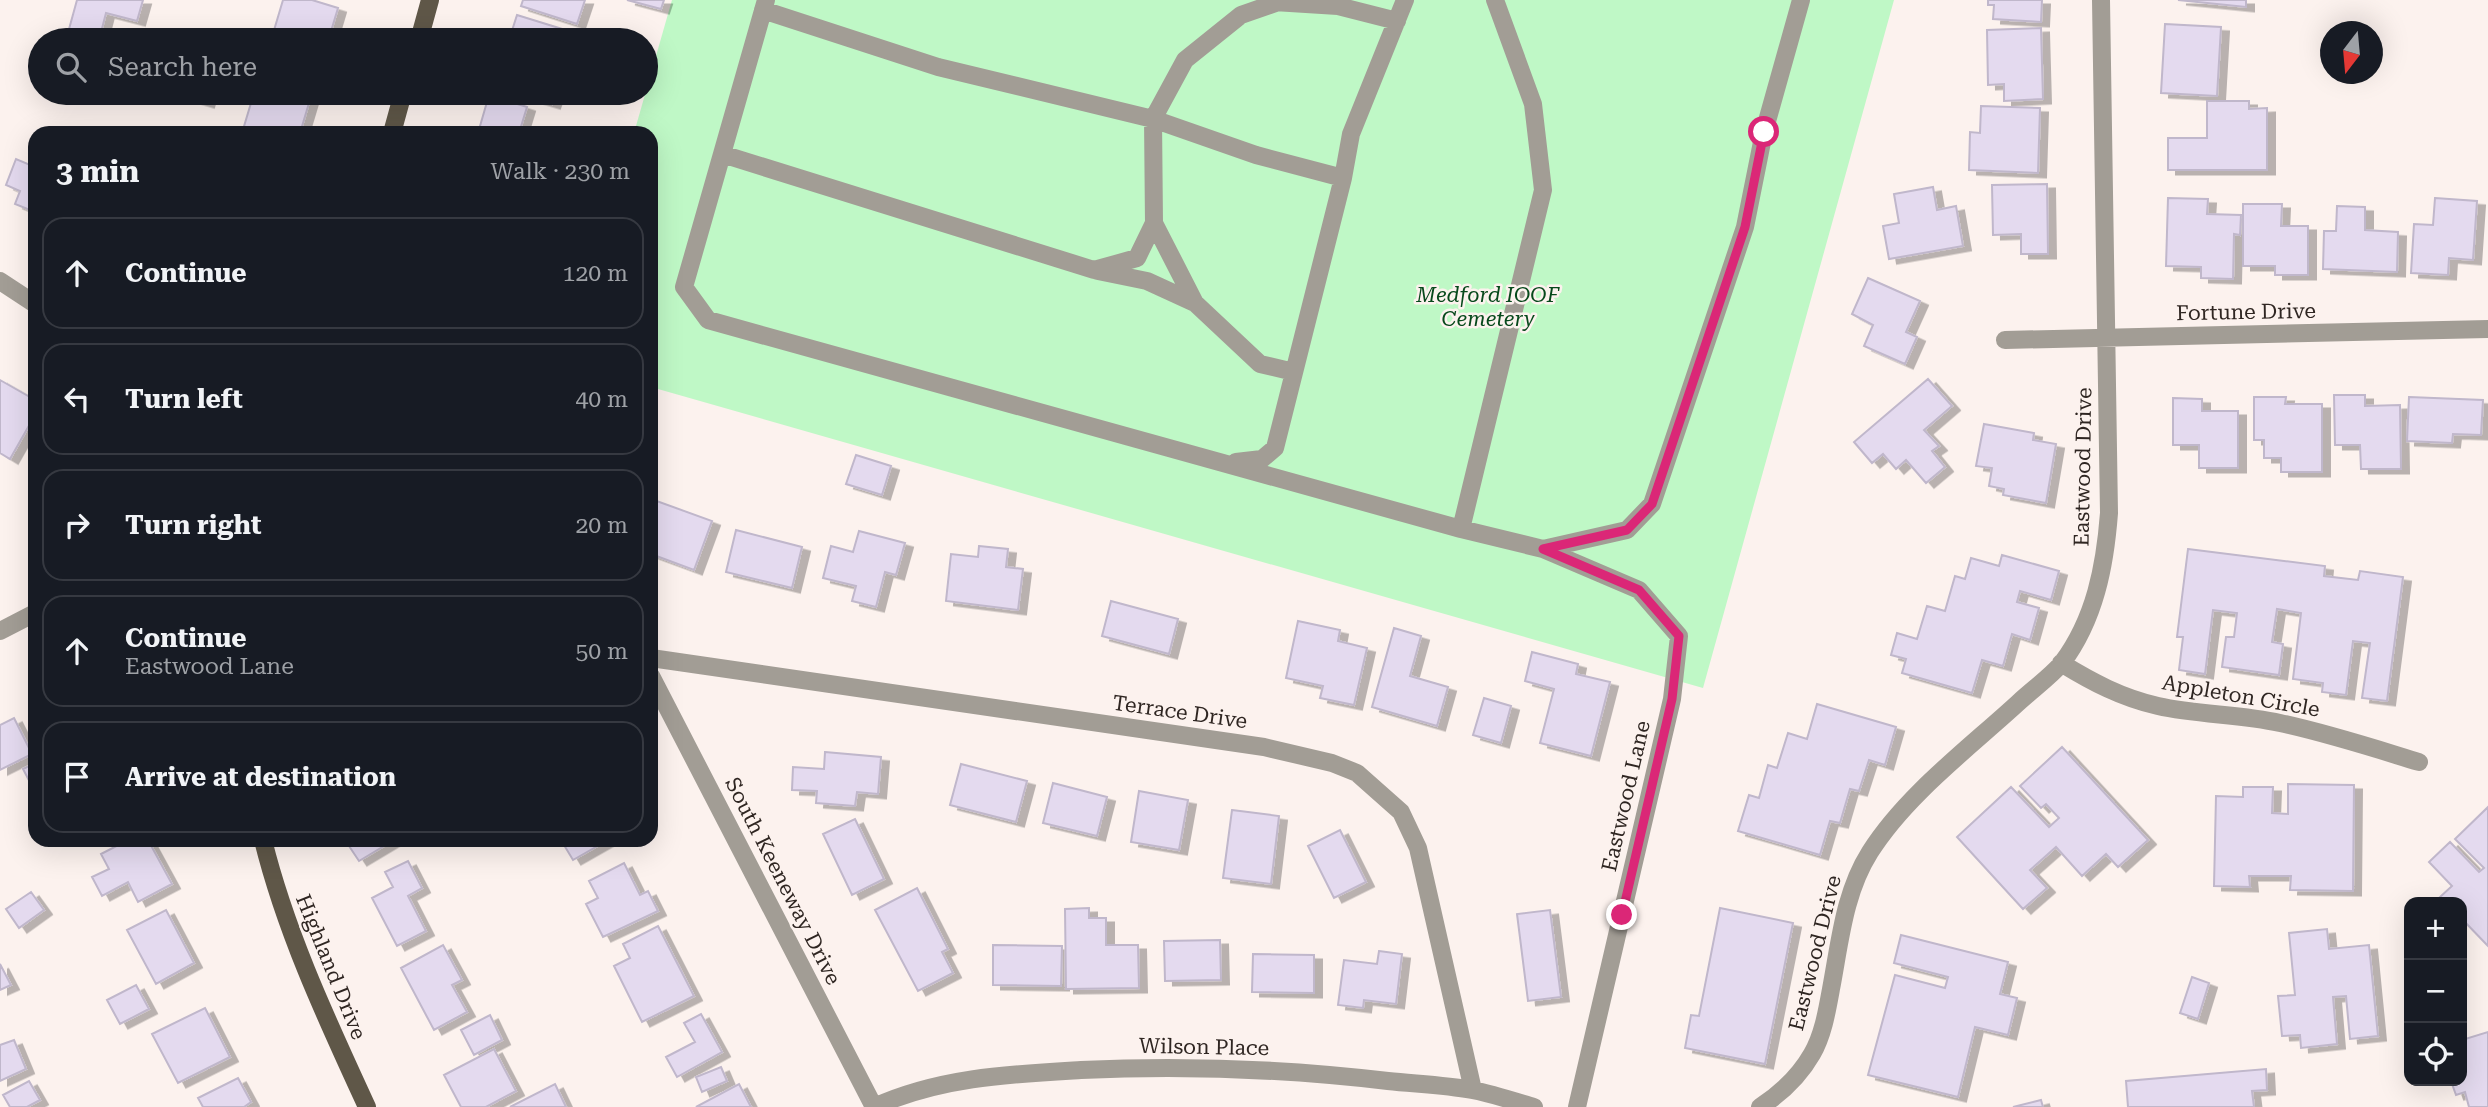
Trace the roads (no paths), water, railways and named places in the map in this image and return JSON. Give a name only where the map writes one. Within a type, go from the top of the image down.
[{"type":"main road","points":[[422,28],[430,0]]},
{"type":"main road","points":[[394,126],[400,105]]},
{"type":"main road","name":"Highland Drive","points":[[264,847],[279,900],[299,954],[367,1107]]},
{"type":"street","points":[[1226,463],[1262,459],[1275,449],[1343,178],[1351,134],[1405,0]]},
{"type":"street","points":[[1461,529],[1543,190],[1533,104],[1495,0]]},
{"type":"street","points":[[1543,549],[1627,530],[1652,504],[1745,227],[1764,132],[1801,0]]},
{"type":"street","name":"Eastwood Drive","points":[[1760,1107],[1793,1079],[1812,1054],[1826,1019],[1847,901],[1859,869],[1882,833],[1913,799],[2061,663],[2083,628],[2094,604],[2109,513],[2101,0]]},
{"type":"street","points":[[1094,270],[1137,258],[1154,223],[1153,119],[1185,60],[1241,15],[1276,1],[1338,6],[1397,21]]},
{"type":"street","points":[[1294,372],[1261,364],[1195,303],[1147,281],[1094,270],[722,155],[765,5],[938,67],[1153,119],[1256,155],[1343,178]]},
{"type":"street","name":"Eastwood Lane","points":[[722,155],[684,287],[708,320],[1461,529],[1543,549],[1639,590],[1679,636],[1672,699],[1577,1107]]},
{"type":"street","points":[[1154,223],[1195,303]]},
{"type":"street","points":[[0,281],[28,299]]},
{"type":"street","name":"Fortune Drive","points":[[2005,340],[2488,329]]},
{"type":"street","points":[[0,631],[28,616]]},
{"type":"street","name":"Terrace Drive","points":[[658,659],[1264,747],[1332,763],[1357,773],[1401,812],[1418,848],[1473,1090]]},
{"type":"street","name":"Appleton Circle","points":[[2061,663],[2102,688],[2129,698],[2195,712],[2244,716],[2280,723],[2419,762]]},
{"type":"street","name":"South Keeneway Drive","points":[[658,690],[874,1107]]},
{"type":"street","name":"Wilson Place","points":[[874,1107],[905,1093],[964,1079],[1031,1072],[1222,1067],[1335,1074],[1473,1090],[1534,1107]]},
{"type":"park label","name":"Medford IOOF Cemetery","points":[[1488,307]]}]
